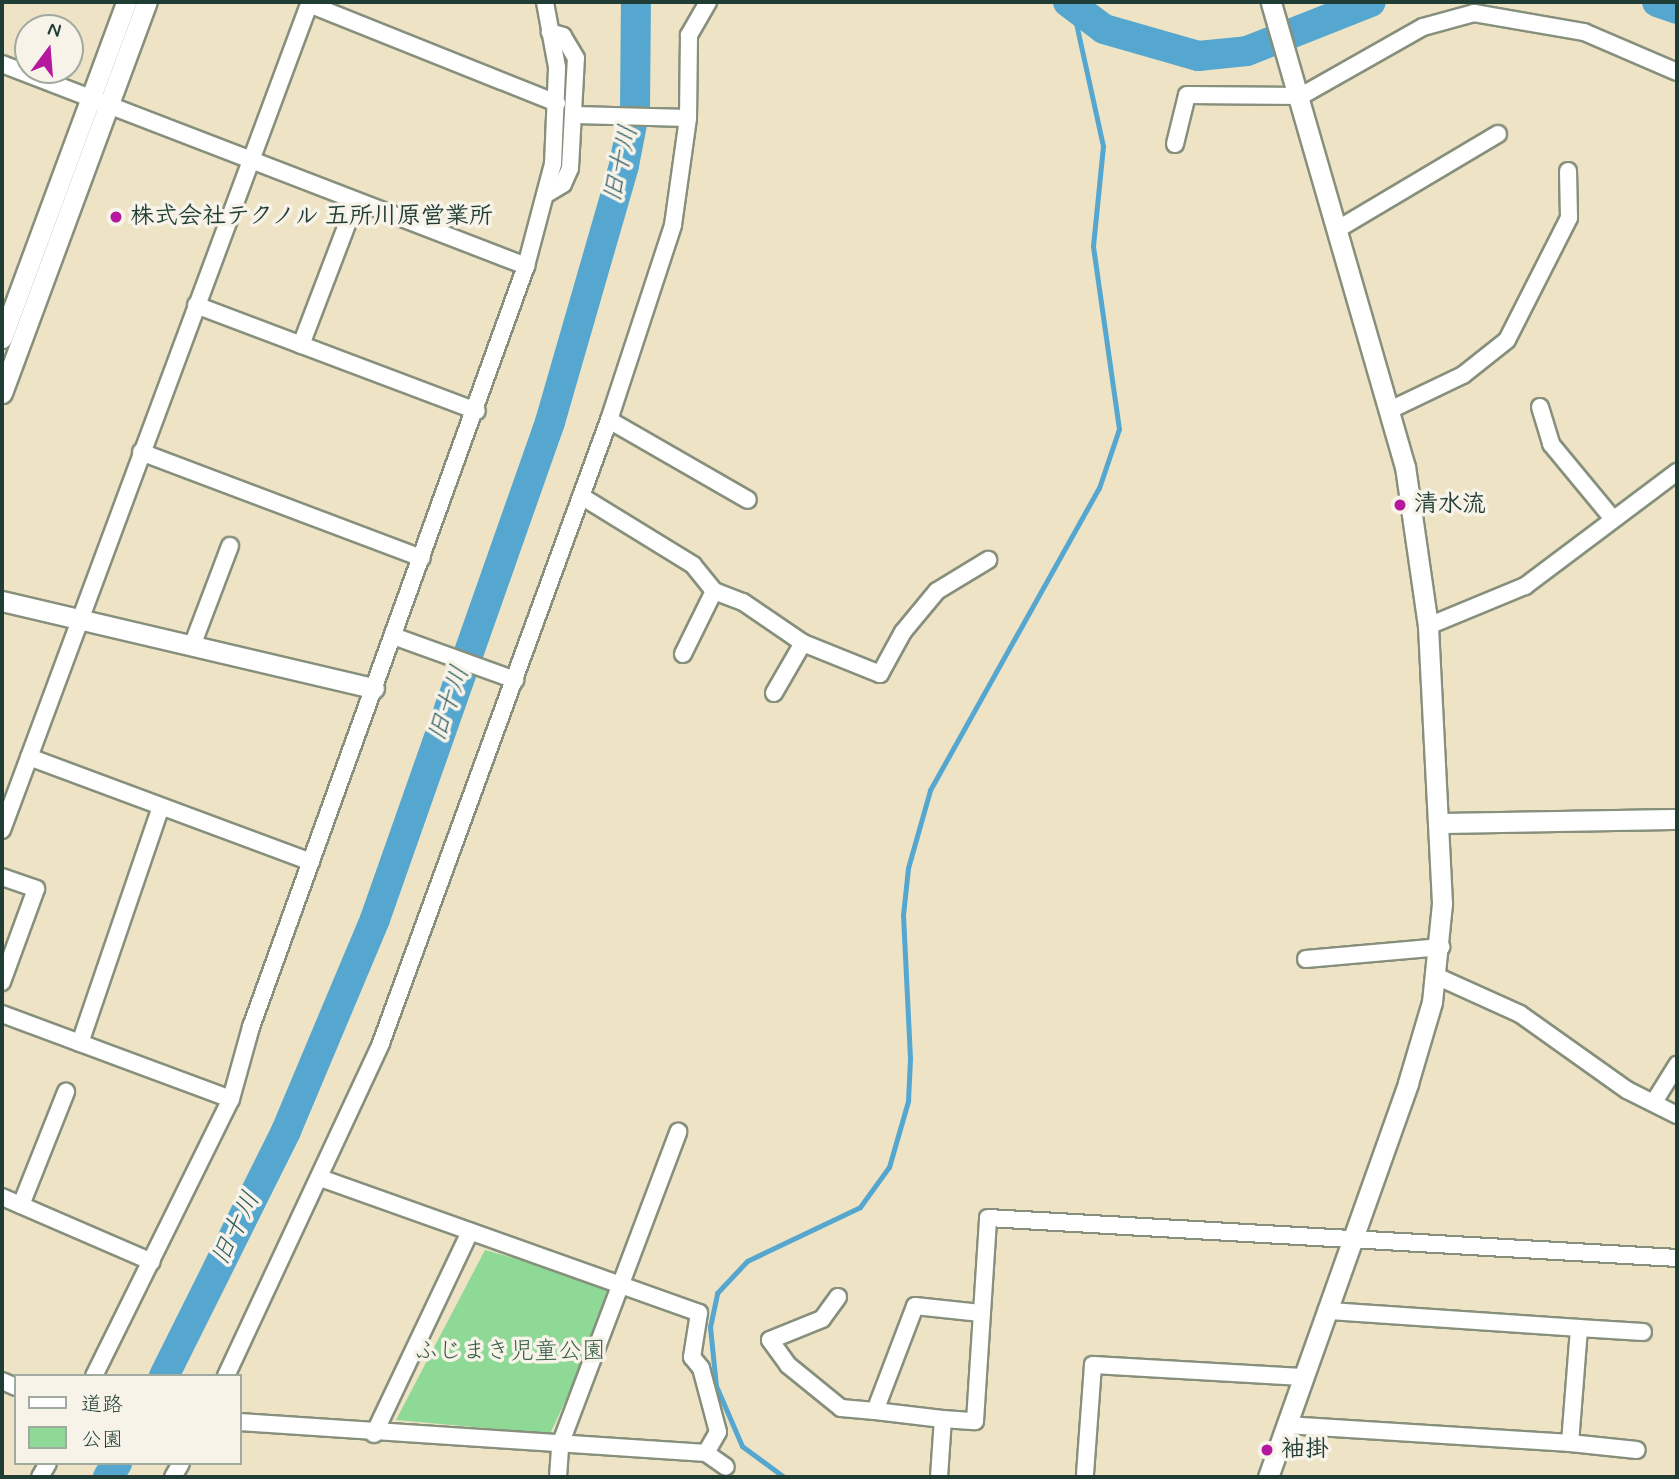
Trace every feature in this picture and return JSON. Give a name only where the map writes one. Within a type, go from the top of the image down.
[{"type":"street","points":[[2,393],[100,102],[126,2]]},
{"type":"street","points":[[2,338],[100,102],[147,2]]},
{"type":"street","points":[[95,1374],[231,1099],[311,862],[477,411],[526,266],[545,195],[557,103],[545,2]]},
{"type":"street","points":[[227,1374],[323,1179],[381,1043],[510,678],[609,420],[664,259],[684,118],[689,35],[708,2]]},
{"type":"street","points":[[1268,1477],[1408,1083],[1441,947],[1428,626],[1392,409],[1271,2]]},
{"type":"street","points":[[2,830],[309,3],[557,103]]},
{"type":"street","points":[[1175,144],[1187,95],[1299,91],[1423,27],[1474,13],[1512,15],[1584,32],[1677,72]]},
{"type":"street","points":[[545,195],[563,184],[570,168],[577,115],[576,58],[564,36],[550,32]]},
{"type":"street","points":[[2,64],[526,266]]},
{"type":"street","points":[[577,115],[684,118]]},
{"type":"street","points":[[1338,229],[1423,184],[1498,134]]},
{"type":"street","points":[[1392,409],[1463,375],[1507,340],[1569,218],[1568,172]]},
{"type":"street","points":[[301,345],[356,201]]},
{"type":"street","points":[[196,305],[477,411]]},
{"type":"street","points":[[1540,407],[1551,444],[1612,519]]},
{"type":"street","points":[[609,420],[748,500]]},
{"type":"street","points":[[141,452],[422,558]]},
{"type":"street","points":[[1428,626],[1525,586],[1677,472]]},
{"type":"street","points":[[581,496],[693,565],[714,591],[743,602],[803,643],[880,674],[903,632],[937,592],[988,560]]},
{"type":"street","points":[[192,646],[230,546]]},
{"type":"street","points":[[683,654],[714,591]]},
{"type":"street","points":[[2,601],[374,688]]},
{"type":"street","points":[[393,636],[510,678]]},
{"type":"street","points":[[774,693],[803,643]]},
{"type":"street","points":[[29,757],[160,809],[311,862]]},
{"type":"street","points":[[80,1043],[160,809]]},
{"type":"street","points":[[1438,822],[1677,819]]},
{"type":"street","points":[[2,877],[36,889],[2,982]]},
{"type":"street","points":[[1306,959],[1441,947]]},
{"type":"street","points":[[1436,976],[1520,1014],[1627,1090],[1677,1115]]},
{"type":"street","points":[[2,1014],[231,1099]]},
{"type":"street","points":[[1654,1102],[1677,1065]]},
{"type":"street","points":[[22,1205],[66,1092]]},
{"type":"street","points":[[558,1477],[560,1445],[678,1132]]},
{"type":"street","points":[[323,1179],[618,1287],[699,1313],[692,1357],[701,1368],[718,1432],[706,1453]]},
{"type":"street","points":[[2,1197],[152,1262]]},
{"type":"street","points":[[838,1297],[822,1318],[770,1340],[788,1364],[841,1408],[975,1421],[988,1218],[1353,1237],[1677,1258]]},
{"type":"street","points":[[374,1434],[470,1232]]},
{"type":"street","points":[[875,1411],[915,1306],[981,1314]]},
{"type":"street","points":[[1327,1311],[1643,1332]]},
{"type":"street","points":[[1570,1443],[1578,1328]]},
{"type":"street","points":[[1085,1474],[1093,1365],[1303,1377]]},
{"type":"street","points":[[939,1477],[943,1419]]},
{"type":"street","points":[[242,1422],[374,1434],[706,1453],[726,1467]]},
{"type":"street","points":[[1286,1425],[1570,1443],[1637,1450]]},
{"type":"green space","name":"ふじまき児童公園","points":[[485,1250],[618,1287],[550,1434],[396,1420]]},
{"type":"waterway","name":"旧十川","points":[[165,1374],[286,1131],[375,919],[550,422],[624,165],[635,109],[636,2]]},
{"type":"waterway","points":[[1068,2],[1104,29],[1198,56],[1247,51],[1371,2]]},
{"type":"waterway","points":[[1657,2],[1677,9]]},
{"type":"waterway","points":[[784,1477],[742,1446],[716,1386],[710,1327],[717,1293],[747,1261],[860,1207],[889,1167],[908,1101],[910,1058],[903,915],[908,868],[930,790],[1099,488],[1119,429],[1093,246],[1103,146],[1073,9]]},
{"type":"waterway","name":"旧十川","points":[[108,1477],[116,1465]]},
{"type":"place","name":"株式会社テクノル 五所川原営業所","points":[[116,217]]},
{"type":"place","name":"清水流","points":[[1400,505]]},
{"type":"place","name":"袖掛","points":[[1267,1450]]}]
